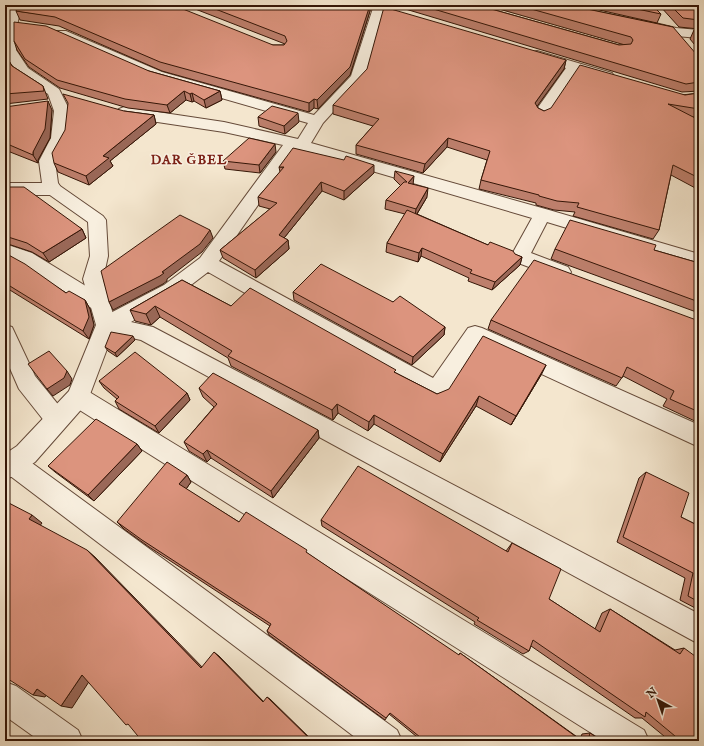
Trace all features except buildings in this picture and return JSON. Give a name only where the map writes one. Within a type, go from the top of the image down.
[{"type":"street","points":[[17,5],[15,7],[18,25],[8,34],[9,50],[23,71],[56,100],[62,111],[59,138],[46,162],[50,183],[53,189],[97,220],[99,256],[93,279],[103,314],[78,397],[26,454],[9,466],[386,741]]},
{"type":"street","points":[[103,314],[162,297],[190,278],[208,263],[317,120],[358,77],[381,7]]},
{"type":"street","points":[[660,16],[685,43]]},
{"type":"street","points":[[637,23],[676,32],[699,34]]},
{"type":"street","points":[[46,29],[53,30],[157,74],[317,120]]},
{"type":"street","points":[[521,50],[619,79]]},
{"type":"street","points":[[542,113],[574,66]]},
{"type":"street","points":[[113,108],[127,113],[224,127],[298,144],[543,214],[699,261]]},
{"type":"street","points":[[5,189],[53,189]]},
{"type":"street","points":[[543,214],[520,256],[580,279]]},
{"type":"street","points":[[5,251],[25,258],[103,314],[146,333],[699,630]]},
{"type":"street","points":[[208,263],[437,391],[475,334],[699,436]]},
{"type":"street","points":[[5,333],[27,382],[57,420]]},
{"type":"street","points":[[78,397],[633,741]]},
{"type":"street","points":[[5,697],[67,741]]},
{"type":"district","name":"DAR ǦBEL","points":[[189,160]]}]
